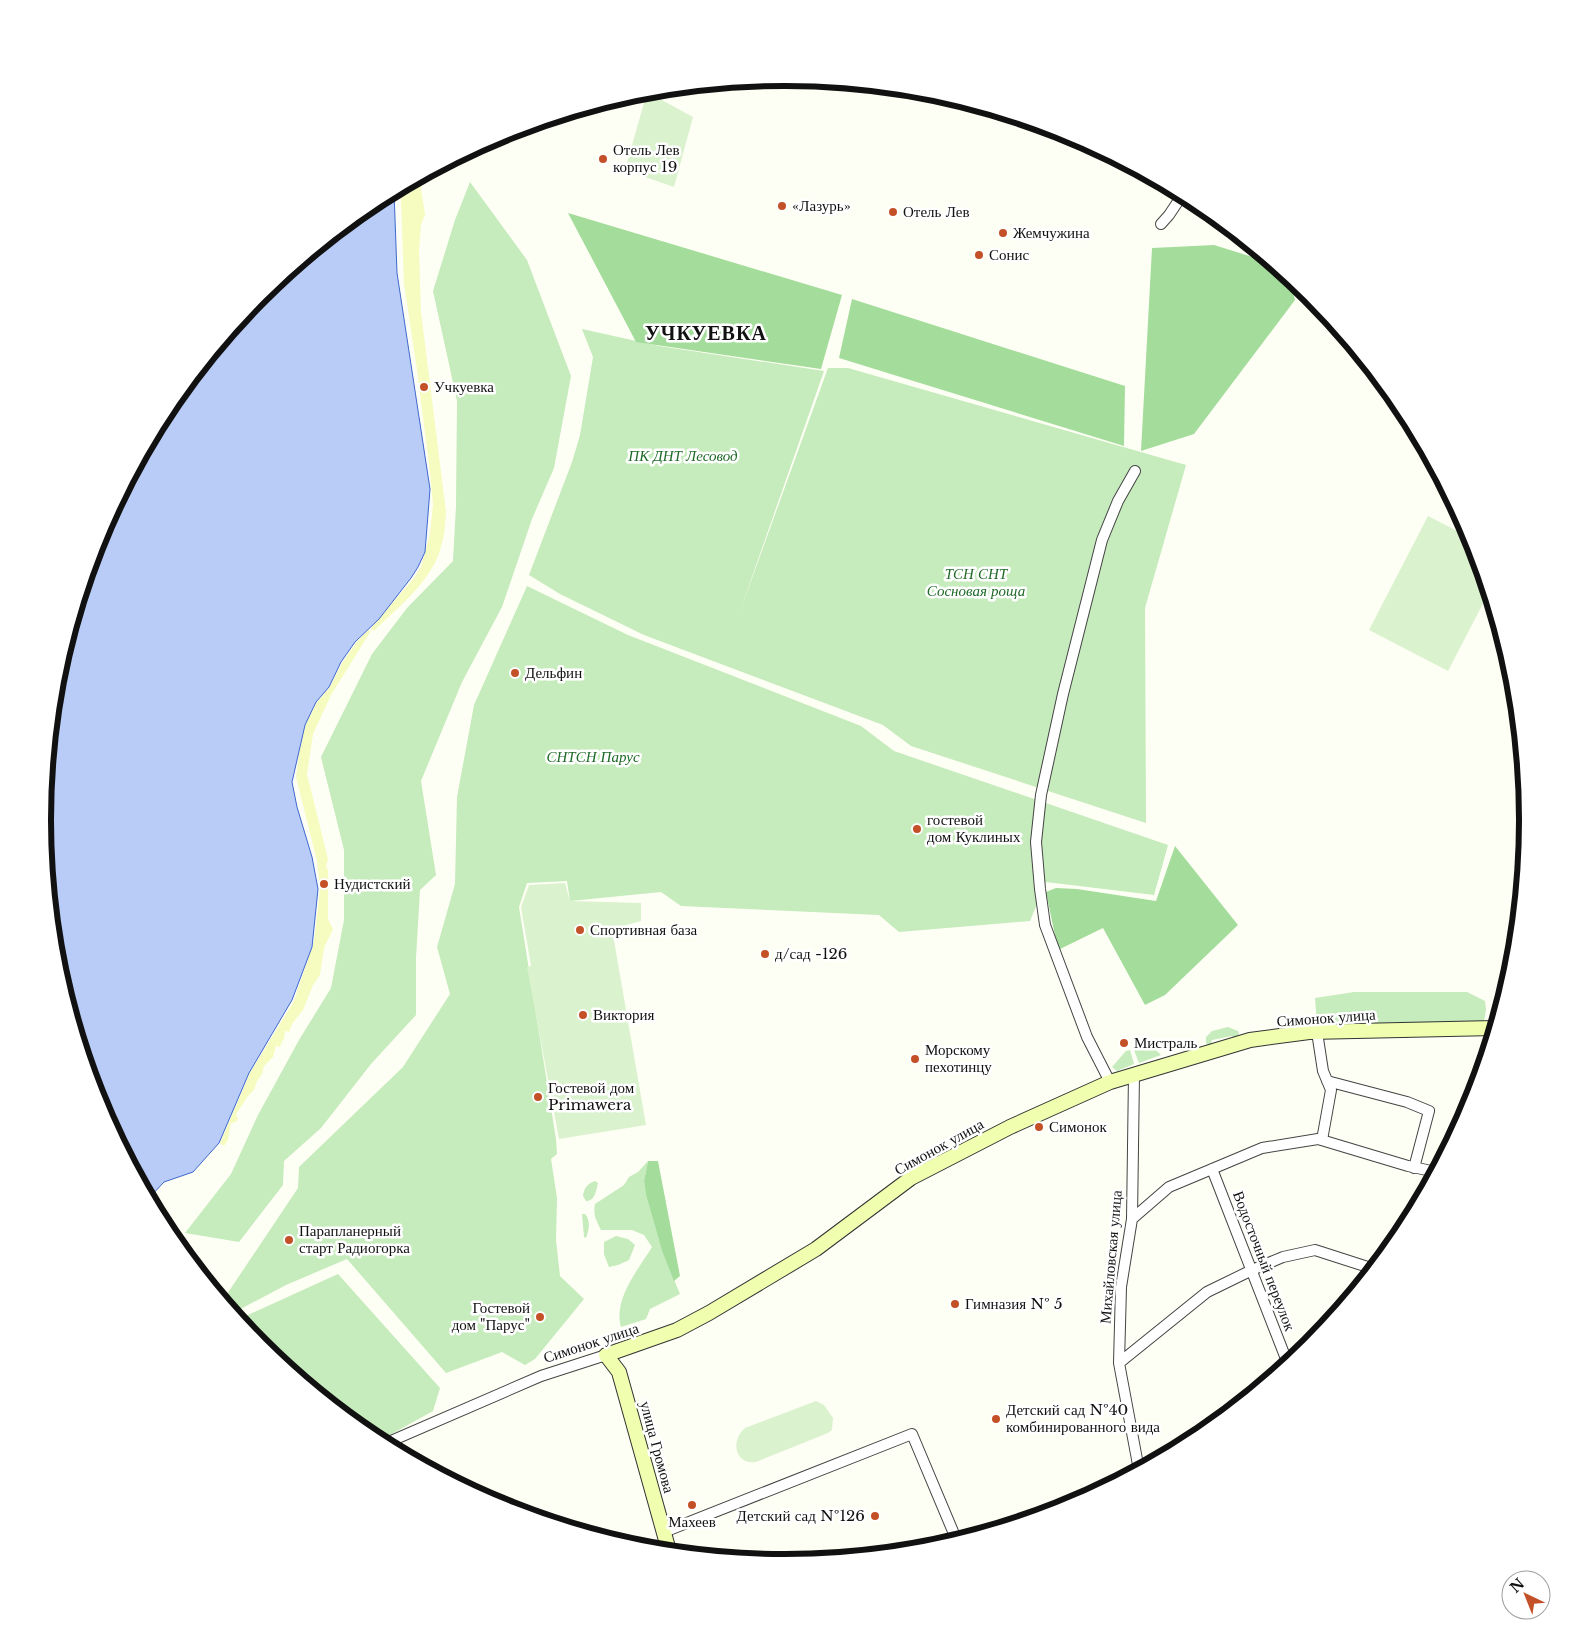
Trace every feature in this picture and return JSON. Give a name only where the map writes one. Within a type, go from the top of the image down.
[{"type":"street","points":[[1161,224],[1179,200]]},
{"type":"street","points":[[1110,1082],[1088,1037],[1045,925],[1036,842],[1041,795],[1063,694],[1102,540],[1118,502],[1135,471]]},
{"type":"street","name":"Симонок улица","points":[[393,1440],[541,1376],[677,1330],[709,1313],[816,1248],[911,1178],[1010,1127],[1110,1082],[1250,1040],[1317,1032],[1489,1028]]},
{"type":"street","points":[[1317,1032],[1323,1071],[1331,1090],[1322,1140]]},
{"type":"street","name":"Михайловская улица","points":[[1134,1074],[1132,1219],[1121,1287],[1119,1363],[1138,1464]]},
{"type":"street","points":[[1327,1081],[1407,1102],[1428,1111],[1414,1168]]},
{"type":"street","points":[[1132,1219],[1169,1187],[1262,1148],[1318,1139],[1414,1168],[1430,1171]]},
{"type":"street","name":"Водосточный переулок","points":[[1212,1168],[1285,1357]]},
{"type":"street","points":[[1119,1363],[1207,1292],[1283,1257],[1315,1250],[1368,1267]]},
{"type":"street","name":"улица Громова","points":[[606,1355],[619,1372],[667,1544]]},
{"type":"street","points":[[664,1532],[912,1434],[954,1534]]},
{"type":"green space","points":[[470,182],[527,260],[571,376],[554,468],[532,519],[502,607],[462,682],[421,781],[436,875],[420,890],[416,958],[416,1015],[371,1064],[321,1128],[284,1161],[283,1185],[239,1242],[185,1233],[231,1174],[258,1115],[299,1040],[331,988],[344,920],[344,850],[321,757],[372,654],[407,608],[453,561],[456,506],[457,401],[433,291],[455,220]]},
{"type":"green space","name":"ТСН СНТ Сосновая роща","points":[[582,329],[659,346],[824,371],[739,614],[828,368],[848,368],[1186,465],[1145,608],[1146,823],[911,746],[883,725],[644,635],[560,594],[529,575],[572,462],[580,435],[593,357]]},
{"type":"green space","name":"СНТСН Парус","points":[[527,586],[628,635],[861,726],[894,751],[1168,845],[1154,895],[1046,882],[1030,921],[899,932],[879,915],[681,906],[661,892],[570,901],[567,881],[527,883],[519,907],[556,1139],[557,1154],[551,1159],[557,1198],[556,1240],[560,1276],[584,1299],[535,1359],[525,1365],[502,1352],[446,1373],[347,1259],[286,1285],[239,1310],[226,1295],[298,1188],[299,1167],[403,1067],[450,994],[437,947],[455,884],[457,797],[474,705]]},
{"type":"green space","points":[[1354,992],[1467,992],[1485,1001],[1486,1010],[1484,1021],[1317,1024],[1315,998]]},
{"type":"green space","points":[[1228,1027],[1238,1031],[1237,1037],[1234,1038],[1232,1036],[1212,1040],[1211,1044],[1208,1045],[1206,1043],[1206,1037],[1212,1031]]},
{"type":"green space","points":[[1150,1044],[1161,1055],[1139,1063],[1134,1050]]},
{"type":"green space","points":[[1130,1050],[1134,1064],[1117,1071],[1112,1067],[1126,1051]]},
{"type":"green space","points":[[648,1161],[644,1181],[646,1195],[662,1251],[680,1294],[650,1309],[646,1319],[621,1327],[619,1316],[624,1295],[628,1285],[652,1247],[644,1235],[632,1230],[601,1230],[595,1217],[595,1204],[624,1185],[629,1177],[638,1172]]},
{"type":"green space","points":[[595,1181],[598,1183],[595,1195],[589,1201],[586,1201],[583,1196],[585,1189]]},
{"type":"green space","points":[[582,1214],[585,1214],[589,1223],[586,1238],[584,1237]]},
{"type":"green space","points":[[616,1236],[628,1239],[635,1245],[629,1260],[609,1267],[604,1254],[604,1242]]},
{"type":"green space","points":[[338,1274],[440,1388],[433,1411],[387,1437],[339,1403],[301,1372],[245,1316]]},
{"type":"shaded area","points":[[657,97],[693,117],[674,187],[625,170],[645,100]]},
{"type":"shaded area","points":[[568,213],[842,295],[821,369],[636,342]]},
{"type":"shaded area","points":[[1214,245],[1259,259],[1292,289],[1295,300],[1194,434],[1141,451],[1152,248]]},
{"type":"shaded area","points":[[852,299],[1125,386],[1124,446],[839,358]]},
{"type":"shaded area","points":[[1428,516],[1461,533],[1485,599],[1448,671],[1369,630]]},
{"type":"shaded area","points":[[1175,846],[1238,925],[1165,995],[1145,1005],[1103,928],[1058,950],[1046,892],[1056,888],[1077,889],[1156,901]]},
{"type":"shaded area","name":"Виктория","points":[[565,883],[570,901],[641,903],[641,921],[612,929],[646,1125],[559,1139],[527,967],[531,966],[521,907],[529,885]]},
{"type":"shaded area","points":[[648,1161],[658,1161],[680,1276],[674,1281],[662,1251],[646,1195],[644,1181]]},
{"type":"shaded area","points":[[816,1401],[824,1405],[833,1418],[832,1430],[828,1433],[756,1462],[743,1460],[739,1456],[736,1445],[737,1439],[745,1428]]},
{"type":"sand","name":"Учкуевка","points":[[420,183],[425,214],[421,225],[419,251],[421,312],[446,512],[445,528],[438,556],[424,581],[374,631],[371,628],[414,578],[421,567],[430,534],[433,505],[417,370],[404,284],[400,195]]},
{"type":"sand","name":"Нудистский","points":[[368,630],[371,631],[331,695],[313,734],[307,774],[328,859],[326,867],[328,870],[328,919],[333,929],[324,948],[320,975],[313,985],[303,1010],[292,1024],[289,1032],[285,1031],[284,1040],[280,1047],[276,1046],[273,1057],[264,1066],[254,1090],[236,1114],[238,1119],[236,1122],[231,1123],[228,1140],[224,1146],[220,1143],[250,1073],[294,1001],[314,941],[320,889],[317,861],[296,777],[305,726],[317,702],[330,687],[342,663]]},
{"type":"water","points":[[394,199],[397,273],[430,489],[425,552],[411,578],[379,619],[355,642],[341,662],[329,687],[316,702],[305,725],[292,782],[297,807],[312,857],[318,889],[312,947],[292,1000],[249,1073],[219,1143],[193,1172],[164,1182],[154,1193],[127,1145],[107,1101],[90,1056],[76,1010],[65,963],[53,868],[51,820],[58,724],[65,677],[76,630],[90,584],[107,539],[127,495],[175,412],[203,373],[233,336],[301,268],[339,237]]},
{"type":"place","name":"Отель Лев корпус 19","points":[[603,159]]},
{"type":"place","name":"«Лазурь»","points":[[782,206]]},
{"type":"place","name":"Отель Лев","points":[[893,212]]},
{"type":"place","name":"Жемчужина","points":[[1003,233]]},
{"type":"place","name":"Сонис","points":[[979,255]]},
{"type":"place","name":"Учкуевка","points":[[424,387]]},
{"type":"place","name":"Дельфин","points":[[515,673]]},
{"type":"place","name":"гостевой дом Куклиных","points":[[917,829]]},
{"type":"place","name":"Нудистский","points":[[324,884]]},
{"type":"place","name":"Спортивная база","points":[[580,930]]},
{"type":"place","name":"д/сад -126","points":[[765,954]]},
{"type":"place","name":"Виктория","points":[[583,1015]]},
{"type":"place","name":"Мистраль","points":[[1124,1043]]},
{"type":"place","name":"Морскому пехотинцу","points":[[915,1059]]},
{"type":"place","name":"Гостевой дом Primawera","points":[[538,1097]]},
{"type":"place","name":"Симонок","points":[[1039,1127]]},
{"type":"place","name":"Парапланерный старт Радиогорка","points":[[289,1240]]},
{"type":"place","name":"Гимназия № 5","points":[[955,1304]]},
{"type":"place","name":"Гостевой дом \"Парус\"","points":[[540,1317]]},
{"type":"place","name":"Детский сад №40 комбинированного вида","points":[[996,1419]]},
{"type":"place","name":"Махеев","points":[[692,1505]]},
{"type":"place","name":"Детский сад №126","points":[[875,1516]]},
{"type":"district","name":"УЧКУЕВКА","points":[[706,333]]},
{"type":"park label","name":"ПК ДНТ Лесовод","points":[[683,456]]}]
